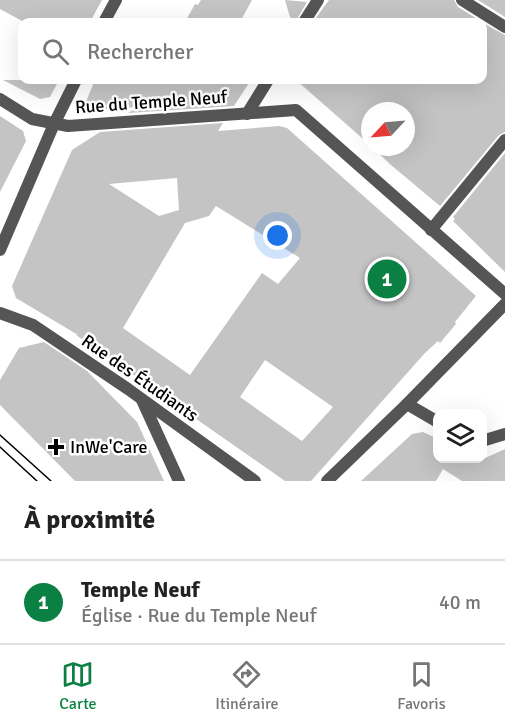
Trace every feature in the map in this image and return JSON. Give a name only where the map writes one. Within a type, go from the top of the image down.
[{"type":"street","points":[[106,18],[116,0]]},
{"type":"street","points":[[306,18],[318,0]]},
{"type":"street","points":[[462,0],[505,27]]},
{"type":"street","points":[[0,250],[54,124],[74,84]]},
{"type":"street","points":[[247,114],[266,84]]},
{"type":"street","name":"Rue du Temple Neuf","points":[[0,99],[32,119],[68,126],[296,110],[505,294]]},
{"type":"street","points":[[431,230],[505,140]]},
{"type":"street","points":[[327,481],[407,404],[505,304]]},
{"type":"street","name":"Rue des Étudiants","points":[[0,313],[33,326],[141,399],[255,481]]},
{"type":"street","points":[[141,399],[180,481]]},
{"type":"street","points":[[407,404],[433,419]]},
{"type":"street","points":[[487,440],[505,434]]},
{"type":"building","points":[[0,0],[102,0],[92,18],[18,19],[0,9]]},
{"type":"building","points":[[201,0],[252,0],[242,18],[187,18],[195,4],[198,5]]},
{"type":"building","points":[[285,0],[307,2],[298,18],[290,17]]},
{"type":"building","points":[[329,0],[454,0],[458,7],[476,18],[316,18]]},
{"type":"building","points":[[478,0],[505,0],[505,17]]},
{"type":"building","points":[[487,25],[505,35],[505,132],[499,135],[440,206],[382,156],[415,156],[415,102],[361,102],[361,137],[301,84],[487,84]]},
{"type":"building","points":[[3,80],[18,80],[18,84],[57,84],[50,97],[40,99]]},
{"type":"building","points":[[93,84],[248,84],[234,106],[128,113],[138,107],[82,111]]},
{"type":"building","points":[[0,116],[23,131],[26,141],[0,192]]},
{"type":"building","points":[[223,123],[218,131],[279,126],[287,128],[476,296],[440,343],[438,341],[425,353],[311,481],[285,481],[76,335],[78,335],[16,298],[12,286],[72,150],[100,132]],"holes":[[[177,178],[179,210],[159,216],[109,184]],[[216,206],[300,258],[278,284],[262,273],[190,375],[123,328],[185,223],[209,216]],[[265,360],[333,407],[302,441],[240,397]]]},
{"type":"building","points":[[505,153],[505,272],[453,221],[455,219],[453,217]]},
{"type":"building","points":[[44,342],[87,371],[137,422],[164,481],[75,481],[0,405],[0,380],[19,348]]},
{"type":"building","points":[[423,432],[433,437],[433,463],[487,463],[487,457],[505,449],[505,481],[462,481],[443,469],[436,481],[361,481],[412,434]]},
{"type":"tram line","points":[[0,435],[51,481]]},
{"type":"tram line","points":[[0,447],[37,481]]},
{"type":"place","name":"Temple Neuf","points":[[387,279]]},
{"type":"place","name":"InWe'Care","points":[[56,447]]}]
